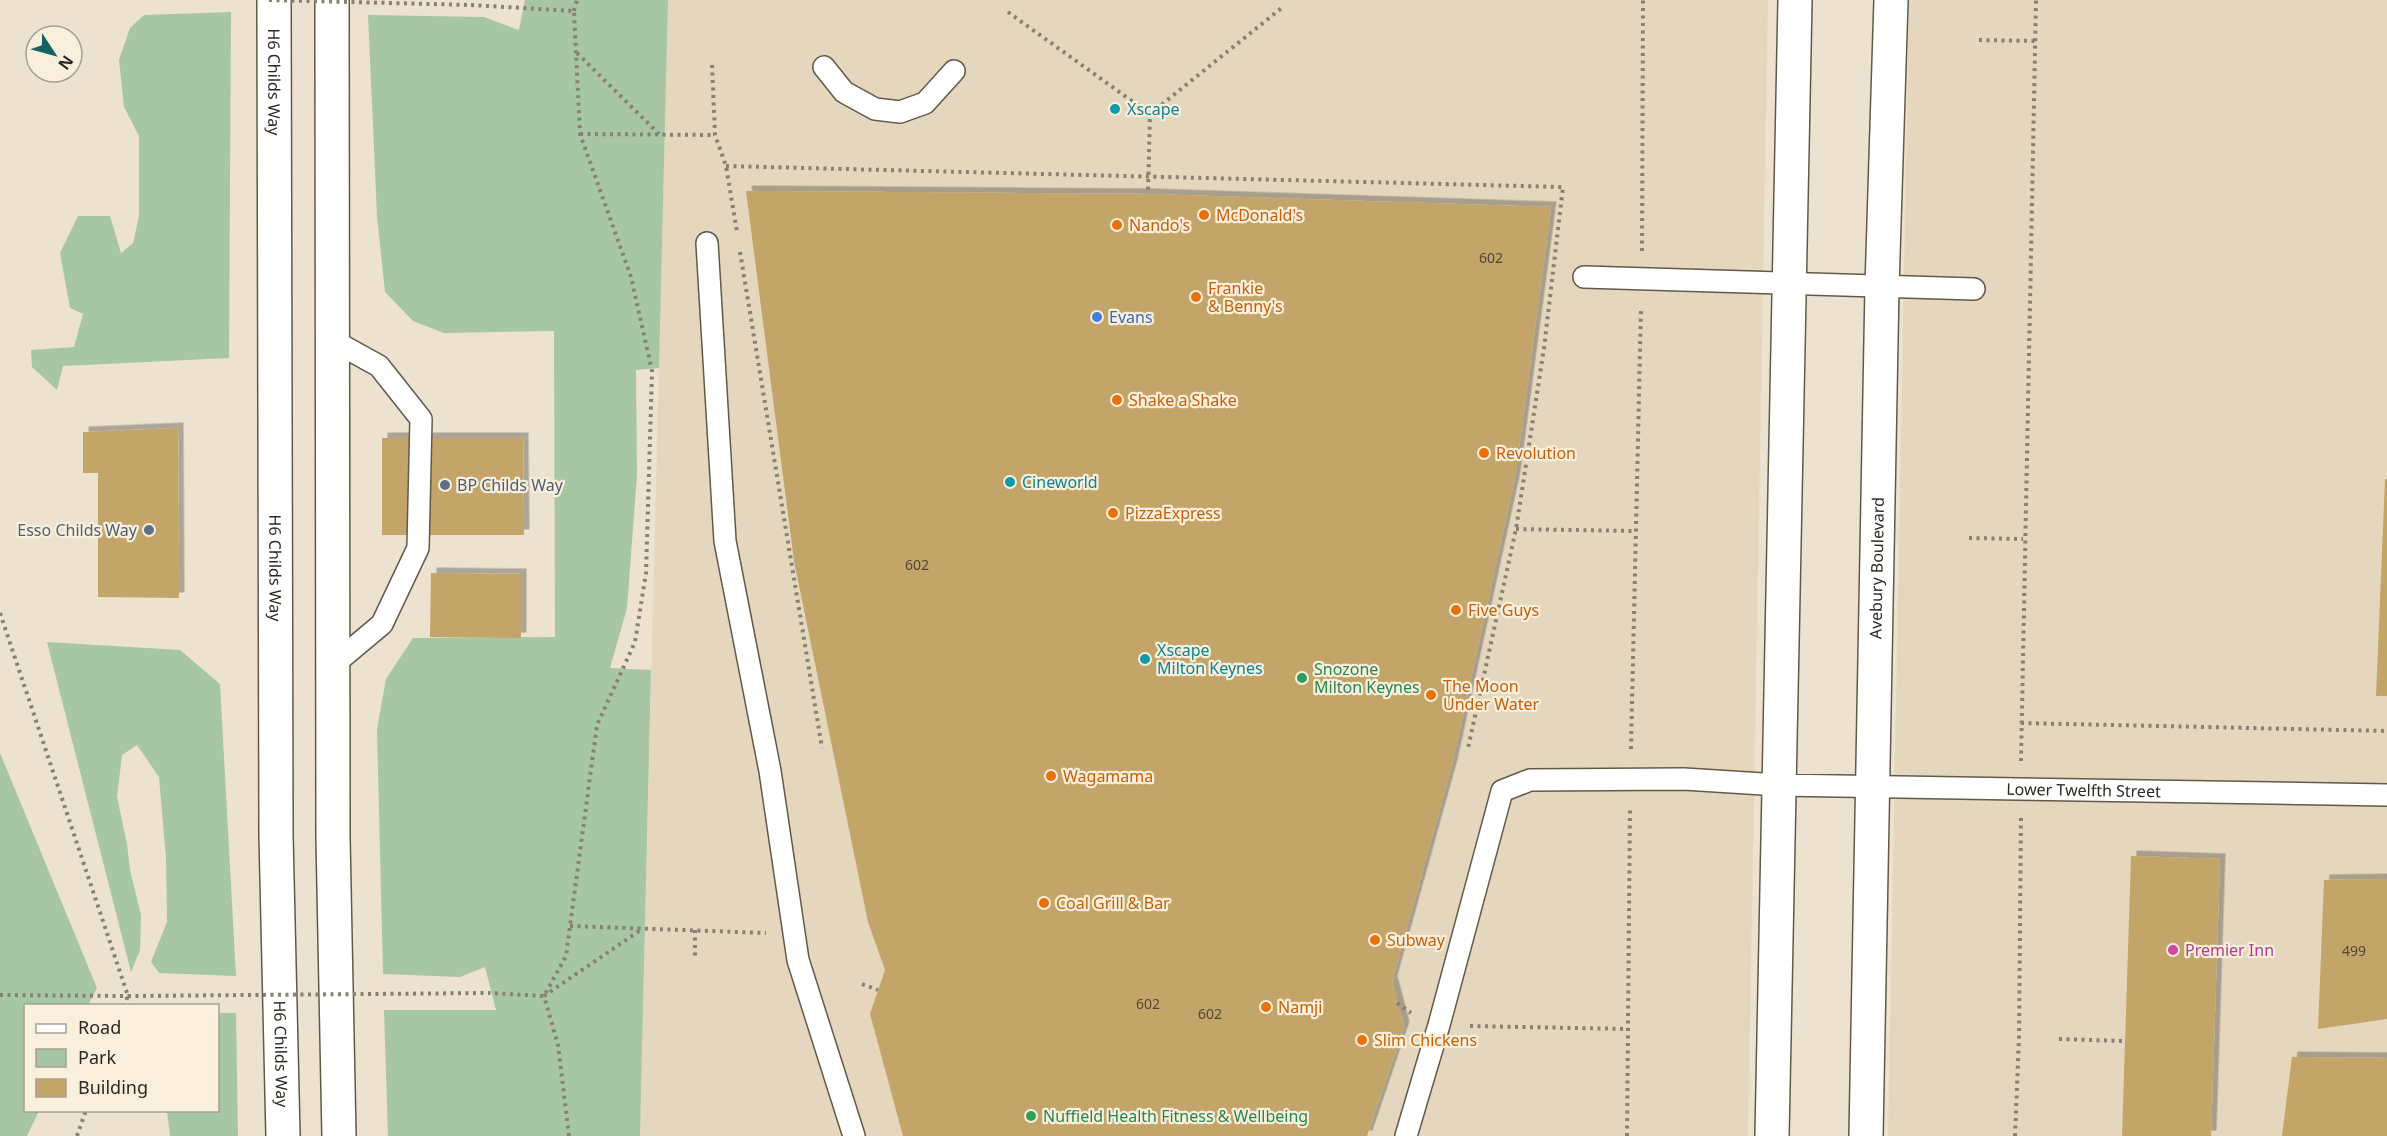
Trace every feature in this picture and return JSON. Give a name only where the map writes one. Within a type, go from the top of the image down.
[{"type":"street","name":"H6 Childs Way","points":[[274,0],[276,835],[283,1136]]},
{"type":"street","points":[[332,0],[333,838],[339,1136]]},
{"type":"street","points":[[1772,1136],[1795,0]]},
{"type":"street","name":"Avebury Boulevard","points":[[1866,1136],[1882,287],[1891,0]]},
{"type":"lane","points":[[824,67],[844,92],[874,109],[900,112],[925,103],[954,71]]},
{"type":"lane","points":[[707,243],[725,541],[770,771],[798,960],[855,1136]]},
{"type":"lane","points":[[1584,277],[1974,290]]},
{"type":"lane","points":[[332,340],[379,366],[421,419],[418,548],[382,624],[333,665]]},
{"type":"lane","name":"Lower Twelfth Street","points":[[1440,1025],[1502,791],[1530,780],[1684,779],[1779,785],[2387,795]]},
{"type":"lane","points":[[1406,1136],[1440,1025]]},
{"type":"path","points":[[269,0],[471,5],[574,11]]},
{"type":"path","points":[[569,1136],[558,1045],[544,996],[566,956],[597,725],[635,642],[646,573],[652,371],[631,277],[580,134],[574,11],[577,0]]},
{"type":"path","points":[[1627,1136],[1630,779],[1642,279],[1643,0]]},
{"type":"path","points":[[2015,1136],[2019,1037],[2023,539],[2036,0]]},
{"type":"path","points":[[1148,194],[1150,114],[1284,6]]},
{"type":"path","points":[[1008,12],[1150,114]]},
{"type":"path","points":[[1979,40],[2035,41]]},
{"type":"path","points":[[576,52],[660,134]]},
{"type":"path","points":[[712,65],[715,135],[726,166],[737,236]]},
{"type":"path","points":[[580,134],[715,135]]},
{"type":"path","points":[[726,166],[1563,187],[1544,348],[1516,529],[1468,748]]},
{"type":"path","points":[[739,248],[822,748]]},
{"type":"path","points":[[1516,529],[1635,531]]},
{"type":"path","points":[[1969,538],[2023,539]]},
{"type":"path","points":[[0,613],[128,996],[124,1004]]},
{"type":"path","points":[[2021,723],[2387,731]]},
{"type":"path","points":[[570,927],[760,931],[795,942]]},
{"type":"path","points":[[0,995],[489,993],[544,996],[642,929]]},
{"type":"path","points":[[695,930],[695,960]]},
{"type":"path","points":[[862,984],[878,990]]},
{"type":"path","points":[[1397,1003],[1419,1019],[1440,1025],[1628,1029]]},
{"type":"path","points":[[2059,1039],[2125,1041]]},
{"type":"path","points":[[76,1136],[85,1112]]},
{"type":"shaded area","points":[[668,0],[1768,0],[1748,1136],[640,1136]]},
{"type":"shaded area","points":[[1909,0],[2387,0],[2387,1136],[1888,1136]]},
{"type":"green space","points":[[525,0],[668,0],[659,368],[636,370],[637,475],[627,608],[610,668],[651,670],[640,1136],[388,1136],[384,1010],[496,1010],[485,967],[460,977],[383,974],[377,729],[386,679],[413,638],[555,637],[554,331],[444,333],[413,321],[385,292],[377,216],[368,15],[484,17],[519,30]]},
{"type":"green space","points":[[231,12],[229,358],[63,366],[57,390],[32,367],[31,350],[74,347],[83,314],[70,308],[60,253],[78,216],[110,216],[121,253],[133,243],[139,216],[139,136],[124,107],[119,60],[130,28],[144,15]]},
{"type":"green space","points":[[47,642],[180,650],[220,684],[236,976],[159,973],[151,962],[167,922],[166,858],[159,777],[137,745],[122,755],[117,797],[130,870],[141,915],[140,950],[131,972]]},
{"type":"green space","points":[[0,753],[97,988],[89,1004],[24,1004],[24,1112],[39,1112],[27,1136],[0,1136]]},
{"type":"green space","points":[[219,1013],[236,1013],[238,1136],[170,1136],[167,1112],[219,1112]]},
{"type":"building","name":"Xscape Milton Keynes","points":[[746,191],[1148,194],[1551,207],[1515,477],[1452,765],[1392,981],[1404,1027],[1367,1136],[903,1136],[870,1014],[885,970],[868,922],[794,561]]},
{"type":"building","points":[[178,428],[179,598],[98,597],[98,473],[83,473],[83,432]]},
{"type":"building","points":[[382,438],[523,438],[524,535],[382,535]]},
{"type":"building","points":[[2385,479],[2387,479],[2387,696],[2376,696]]},
{"type":"building","points":[[431,573],[521,574],[521,638],[430,637]]},
{"type":"building","name":"Premier Inn","points":[[2131,856],[2220,859],[2211,1136],[2122,1136]]},
{"type":"building","points":[[2387,879],[2387,1019],[2318,1029],[2324,880]]},
{"type":"building","points":[[2292,1057],[2387,1058],[2387,1136],[2282,1136]]},
{"type":"place","name":"Xscape","points":[[1115,109]]},
{"type":"place","name":"McDonald's","points":[[1204,215]]},
{"type":"place","name":"Nando's","points":[[1117,225]]},
{"type":"place","name":"Frankie & Benny's","points":[[1196,297]]},
{"type":"place","name":"Evans","points":[[1097,317]]},
{"type":"place","name":"Shake a Shake","points":[[1117,400]]},
{"type":"place","name":"Revolution","points":[[1484,453]]},
{"type":"place","name":"Cineworld","points":[[1010,482]]},
{"type":"place","name":"BP Childs Way","points":[[445,485]]},
{"type":"place","name":"PizzaExpress","points":[[1113,513]]},
{"type":"place","name":"Esso Childs Way","points":[[149,530]]},
{"type":"place","name":"Five Guys","points":[[1456,610]]},
{"type":"place","name":"Xscape Milton Keynes","points":[[1145,659]]},
{"type":"place","name":"Snozone Milton Keynes","points":[[1302,678]]},
{"type":"place","name":"The Moon Under Water","points":[[1431,695]]},
{"type":"place","name":"Wagamama","points":[[1051,776]]},
{"type":"place","name":"Coal Grill & Bar","points":[[1044,903]]},
{"type":"place","name":"Subway","points":[[1375,940]]},
{"type":"place","name":"Premier Inn","points":[[2173,950]]},
{"type":"place","name":"Namji","points":[[1266,1007]]},
{"type":"place","name":"Slim Chickens","points":[[1362,1040]]},
{"type":"place","name":"Nuffield Health Fitness & Wellbeing","points":[[1031,1116]]}]
